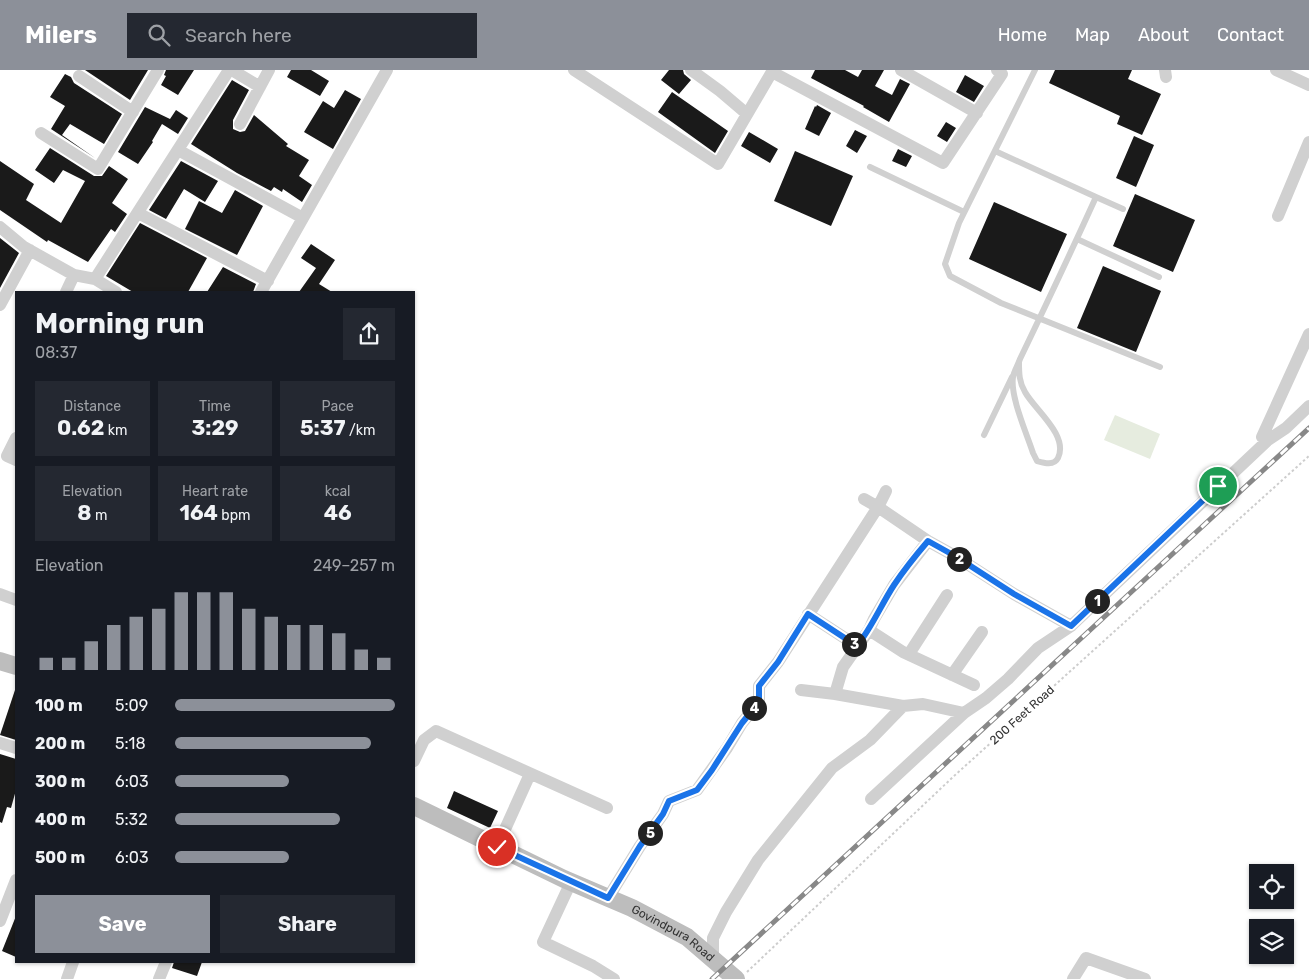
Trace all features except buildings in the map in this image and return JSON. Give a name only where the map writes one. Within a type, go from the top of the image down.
[{"type":"street","points":[[41,133],[98,169],[158,70]]},
{"type":"street","points":[[95,279],[231,70],[260,88]]},
{"type":"street","points":[[240,124],[269,70]]},
{"type":"street","points":[[262,291],[387,70]]},
{"type":"street","points":[[574,70],[718,164],[772,71],[943,163],[1002,74],[997,70]]},
{"type":"street","points":[[691,70],[747,114]]},
{"type":"street","points":[[901,70],[977,113]]},
{"type":"street","points":[[1276,70],[1309,85]]},
{"type":"street","points":[[79,76],[133,112]]},
{"type":"street","points":[[1278,216],[1309,142]]},
{"type":"street","points":[[178,150],[304,218]]},
{"type":"street","points":[[138,213],[268,281]]},
{"type":"street","points":[[0,227],[30,250],[74,275],[95,279],[114,291]]},
{"type":"street","points":[[0,305],[30,250]]},
{"type":"street","points":[[66,291],[74,275]]},
{"type":"street","points":[[1268,440],[1262,437],[1309,334]]},
{"type":"street","points":[[871,800],[964,713],[986,698],[1008,678],[1038,648],[1071,626],[1268,440],[1286,428],[1309,406]]},
{"type":"street","points":[[15,440],[8,456],[15,460]]},
{"type":"street","points":[[608,898],[640,846],[663,814],[669,801],[697,790],[742,723],[759,702],[759,686],[778,662],[829,584],[878,507],[886,491]]},
{"type":"street","points":[[864,500],[878,507],[928,541],[1014,594],[1071,626]]},
{"type":"street","points":[[835,694],[844,667],[870,630],[874,619],[894,585],[928,541]]},
{"type":"street","points":[[0,594],[15,600]]},
{"type":"street","points":[[909,654],[946,595]]},
{"type":"street","points":[[808,614],[857,646]]},
{"type":"street","points":[[870,630],[909,654],[974,686]]},
{"type":"street","points":[[952,675],[982,632]]},
{"type":"street","points":[[0,661],[15,666]]},
{"type":"street","points":[[801,690],[903,706],[924,704],[964,713]]},
{"type":"street","points":[[713,958],[713,938],[726,912],[758,860],[832,768],[870,740],[903,706]]},
{"type":"street","points":[[415,759],[424,740],[436,731],[607,808]]},
{"type":"street","points":[[0,743],[15,748]]},
{"type":"street","points":[[497,847],[530,774]]},
{"type":"street","name":"Govindpura Road","points":[[415,806],[571,882],[632,908],[687,937],[713,958],[741,976]]},
{"type":"street","points":[[571,882],[543,942],[593,966],[614,979]]},
{"type":"street","points":[[0,921],[15,883]]},
{"type":"street","points":[[1073,979],[1086,958],[1144,979]]},
{"type":"street","points":[[67,979],[73,963]]},
{"type":"street","points":[[159,979],[166,963]]},
{"type":"lane","points":[[1035,70],[959,223],[945,264],[950,276],[1000,303],[1160,367]]},
{"type":"lane","points":[[995,151],[1123,209]]},
{"type":"lane","points":[[870,167],[964,212]]},
{"type":"lane","points":[[984,435],[1096,198]]},
{"type":"lane","points":[[1077,239],[1159,276]]},
{"type":"lane","points":[[1013,376],[1013,393],[1037,461],[1052,463],[1056,461],[1059,455],[1060,448],[1057,437],[1049,421],[1033,404],[1023,387],[1020,381],[1019,362]]},
{"type":"path","name":"200 Feet Road","points":[[741,976],[954,776],[1309,456]]},
{"type":"shaded area","points":[[1115,415],[1160,434],[1150,459],[1104,440]]},
{"type":"railway","points":[[712,979],[1309,428]]},
{"type":"route","points":[[497,847],[608,898],[640,846],[663,814],[669,801],[697,790],[712,770],[742,723],[759,702],[759,686],[778,662],[808,614],[857,646],[870,630],[874,619],[894,585],[928,541],[1014,594],[1071,626],[1218,486]]}]
